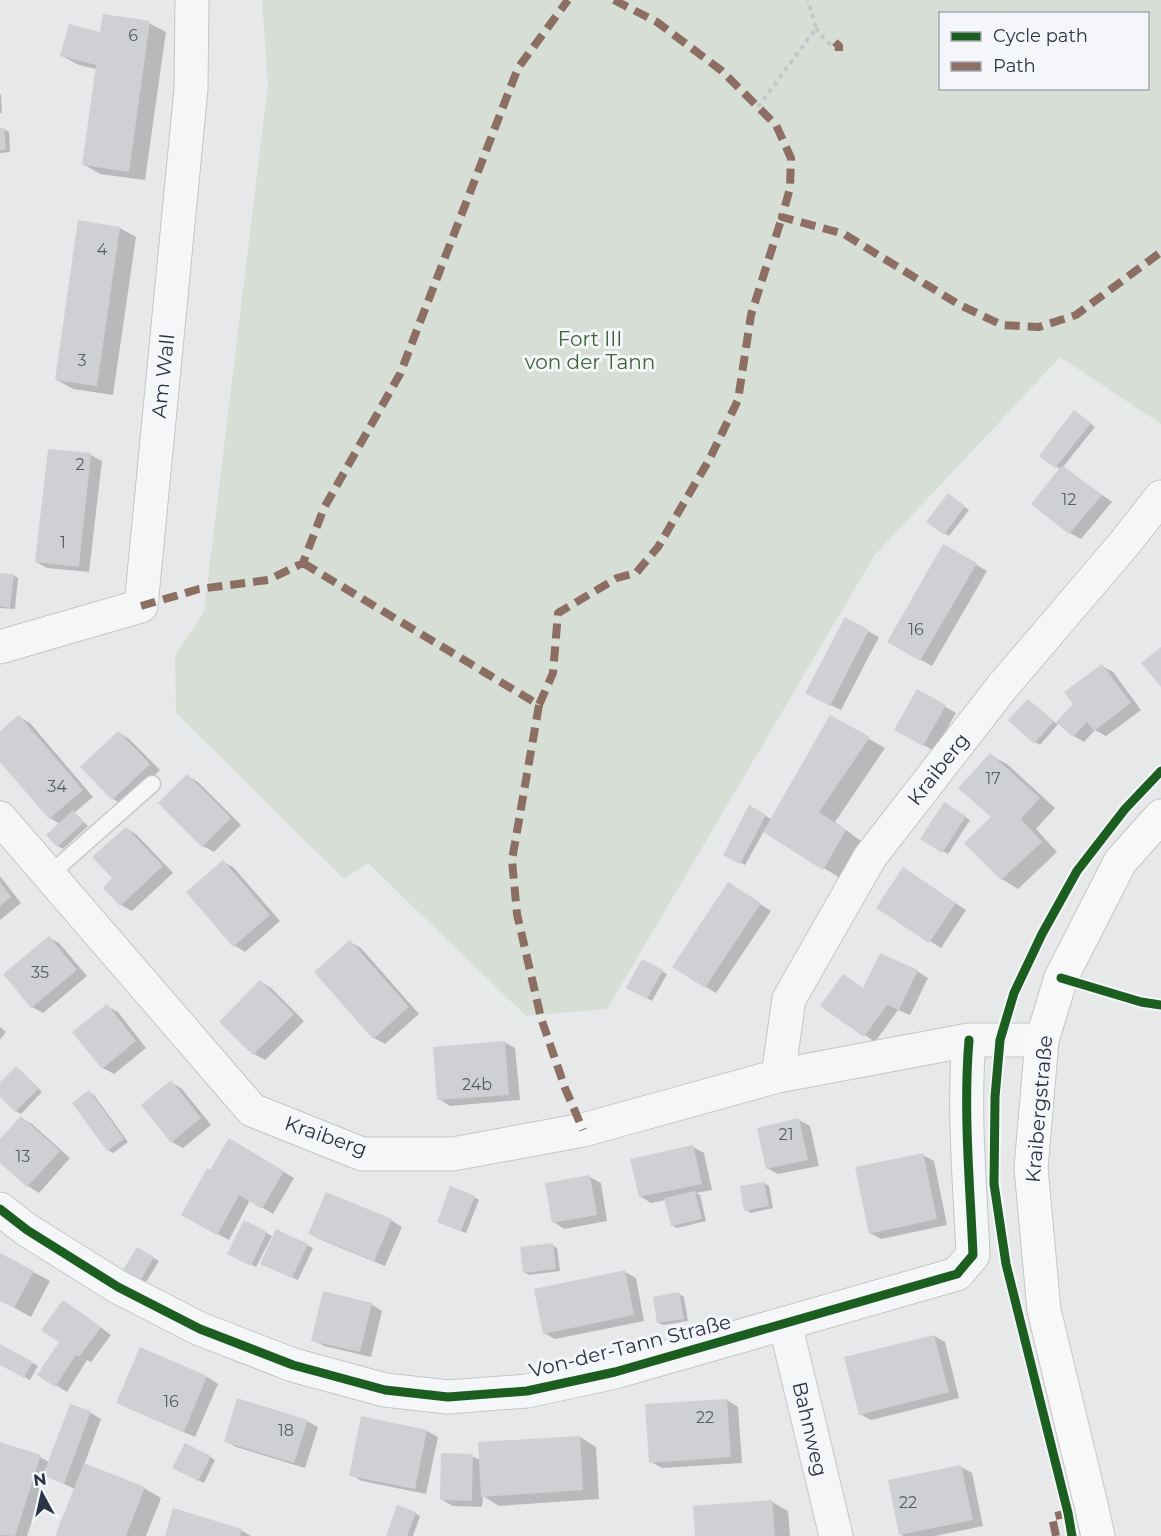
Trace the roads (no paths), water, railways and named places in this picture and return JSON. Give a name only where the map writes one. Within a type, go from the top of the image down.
[{"type":"street","name":"Am Wall","points":[[0,648],[141,606],[191,89],[192,0]]},
{"type":"street","name":"Kraiberg","points":[[778,1076],[789,999],[870,857],[1002,687],[1161,497]]},
{"type":"street","name":"Kraibergstraße","points":[[1098,1536],[1044,1310],[1031,1168],[1042,1040],[1061,978],[1120,862],[1161,816]]},
{"type":"street","name":"Kraiberg","points":[[0,818],[252,1110],[362,1154],[453,1154],[583,1130],[778,1076],[969,1040],[1042,1040]]},
{"type":"street","name":"Von-der-Tann Straße","points":[[0,1209],[27,1230],[118,1287],[200,1329],[293,1365],[385,1390],[448,1397],[527,1391],[615,1372],[957,1274],[973,1255],[967,1102],[969,1040]]},
{"type":"street","name":"Bahnweg","points":[[785,1323],[836,1536]]},
{"type":"lane","points":[[49,875],[152,784]]},
{"type":"park label","name":"Fort III von der Tann","points":[[590,350]]}]
